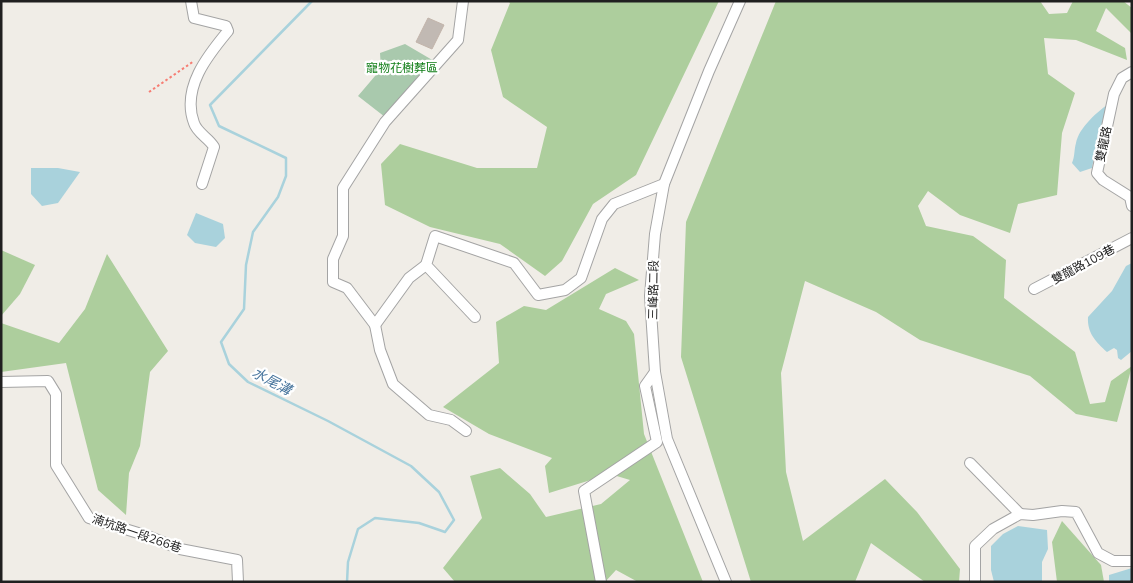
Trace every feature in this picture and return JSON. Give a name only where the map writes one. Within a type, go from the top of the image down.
[{"type":"street","points":[[191,1],[194,18],[226,26],[228,31],[198,73],[192,92],[194,123],[214,147],[202,184]]},
{"type":"street","points":[[463,1],[458,40],[385,122],[342,188],[343,236],[334,259],[333,282],[347,288],[374,325],[380,350],[393,384],[429,415],[451,420],[466,431]]},
{"type":"street","name":"三峰路二段","points":[[726,582],[667,439],[655,372],[650,296],[654,234],[664,184],[708,71],[740,1]]},
{"type":"street","name":"雙龍路","points":[[1132,72],[1122,78],[1114,94],[1097,173],[1103,180],[1130,197],[1132,206]]},
{"type":"street","points":[[374,325],[409,278],[426,265],[435,236],[514,263],[538,295],[565,290],[581,278],[602,219],[614,204],[664,184]]},
{"type":"street","name":"雙龍路109巷","points":[[1034,289],[1132,238]]},
{"type":"street","points":[[426,265],[475,317]]},
{"type":"street","points":[[601,582],[584,491],[657,442],[646,386],[655,372]]},
{"type":"street","name":"湳坑路一段266巷","points":[[1,382],[48,381],[56,394],[56,465],[88,518],[148,536],[180,549],[237,560],[238,582]]},
{"type":"street","points":[[970,463],[1020,514]]},
{"type":"street","points":[[976,582],[975,546],[992,529],[1020,514],[1076,512],[1098,552],[1113,561],[1132,561]]},
{"type":"path","points":[[149,92],[201,56]]},
{"type":"green space","points":[[508,1],[719,1],[636,175],[593,204],[562,261],[545,276],[500,244],[430,227],[385,205],[381,164],[400,144],[477,168],[537,168],[547,127],[503,97],[491,50],[510,3]]},
{"type":"green space","points":[[776,1],[1040,1],[1049,14],[1067,13],[1073,1],[1123,1],[1132,8],[1132,34],[1106,8],[1096,31],[1125,48],[1127,60],[1076,40],[1044,38],[1048,74],[1075,93],[1062,133],[1057,195],[1018,204],[1010,233],[960,215],[928,191],[918,206],[926,226],[973,236],[1006,260],[1004,298],[1075,352],[1090,404],[1105,402],[1111,381],[1132,366],[1117,422],[1076,414],[1030,376],[920,340],[876,312],[805,281],[781,373],[786,472],[803,541],[885,479],[917,512],[960,569],[959,582],[925,582],[871,543],[855,582],[751,582],[681,357],[686,222]]},
{"type":"green space","name":"寵物花樹葬區","points":[[405,44],[434,61],[385,117],[358,96],[381,69],[380,53]]},
{"type":"green space","points":[[1,250],[35,265],[20,294],[1,316]]},
{"type":"green space","points":[[107,254],[168,351],[150,372],[140,446],[129,473],[126,515],[98,490],[66,363],[1,372],[1,323],[59,343],[85,309]]},
{"type":"green space","points":[[615,268],[639,280],[606,294],[599,309],[626,321],[634,334],[644,434],[703,582],[638,582],[616,570],[605,582],[455,582],[443,568],[482,518],[470,476],[500,468],[530,494],[546,517],[601,504],[630,480],[610,474],[549,493],[545,466],[552,458],[489,434],[443,407],[499,363],[496,322],[524,306],[546,310]]},
{"type":"green space","points":[[1062,521],[1101,565],[1104,582],[1057,582],[1052,542]]},
{"type":"water","points":[[1107,105],[1097,140],[1092,168],[1080,172],[1072,163],[1078,137],[1088,121]]},
{"type":"water","points":[[31,168],[58,168],[80,172],[58,203],[42,206],[31,194]]},
{"type":"water","points":[[196,213],[223,224],[225,238],[216,247],[195,243],[187,235]]},
{"type":"water","points":[[1132,263],[1132,351],[1121,360],[1118,358],[1117,350],[1114,348],[1107,352],[1096,341],[1089,328],[1088,317],[1112,291],[1126,266]]},
{"type":"water","points":[[1018,526],[1047,530],[1048,549],[1042,562],[1042,582],[994,582],[991,570],[991,546],[1003,534]]},
{"type":"water","points":[[1132,568],[1132,582],[1109,582],[1109,575]]},
{"type":"building","points":[[428,18],[444,25],[432,49],[416,42]]},
{"type":"waterway","name":"水尾溝","points":[[312,1],[210,105],[219,126],[286,158],[286,176],[278,197],[253,232],[246,265],[244,309],[221,342],[229,364],[248,382],[328,421],[411,466],[439,492],[454,520],[445,532],[419,523],[375,518],[358,529],[348,562],[347,582]]}]
